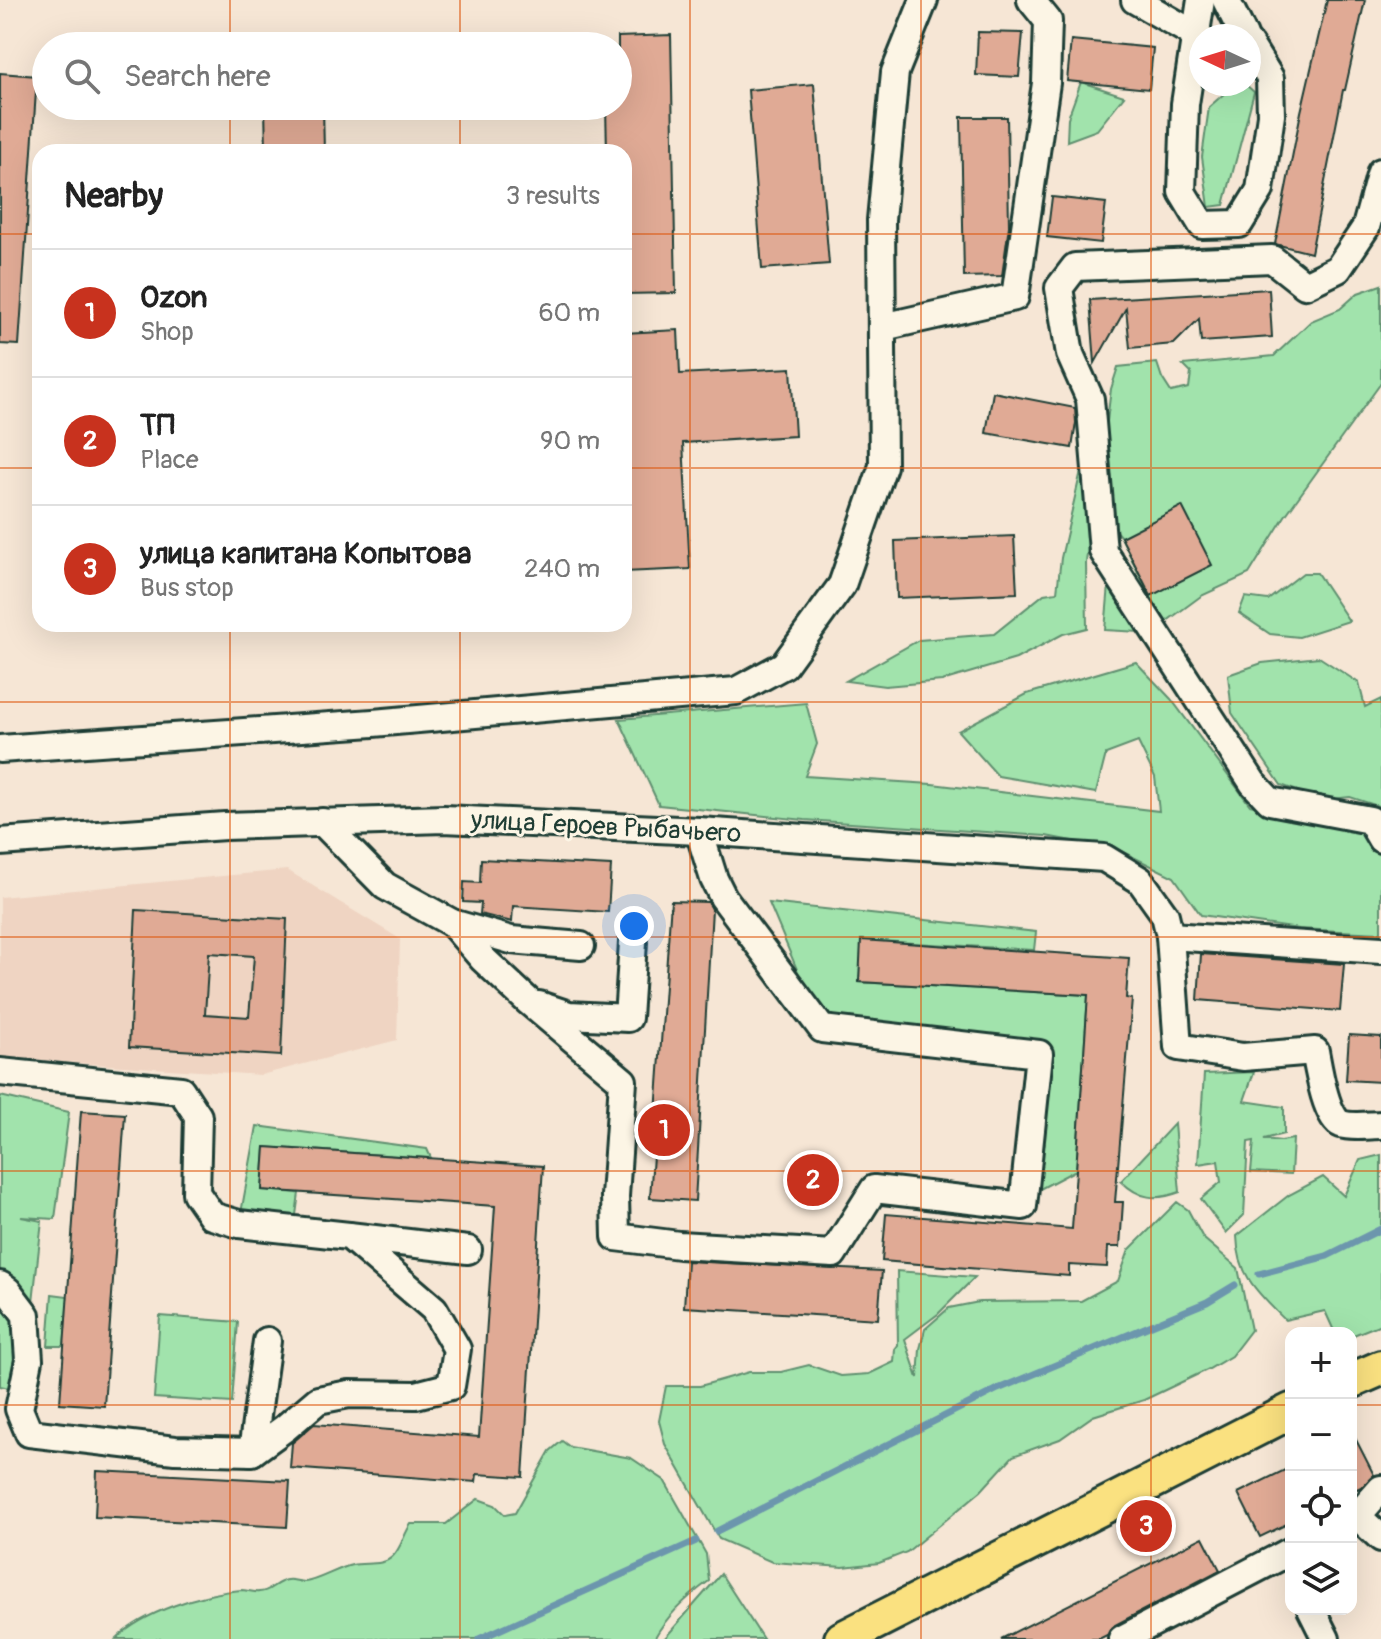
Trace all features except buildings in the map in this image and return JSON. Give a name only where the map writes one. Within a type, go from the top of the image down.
[{"type":"main road","points":[[842,1639],[1285,1414]]},
{"type":"street","points":[[904,0],[909,36]]},
{"type":"street","points":[[0,749],[373,723],[736,691],[784,665],[842,585],[883,466],[881,220],[895,72],[924,0]]},
{"type":"street","points":[[883,327],[1015,297],[1046,83],[1048,21],[1031,0]]},
{"type":"street","points":[[1135,0],[1189,32]]},
{"type":"street","points":[[1199,24],[1201,0]]},
{"type":"street","points":[[1226,0],[1238,24]]},
{"type":"street","points":[[1189,83],[1185,104],[1182,192],[1202,225],[1239,224],[1260,190],[1271,115],[1270,78],[1261,70]]},
{"type":"street","points":[[1381,172],[1366,227],[1338,269],[1305,285],[1272,259],[1075,267],[1059,288],[1070,354],[1090,399],[1103,551],[1253,783],[1270,801],[1370,820],[1381,839]]},
{"type":"street","name":"улица Героев Рыбачьего","points":[[0,842],[322,822],[444,819],[699,831],[1104,858],[1140,880],[1165,915],[1170,936],[1178,1047],[1243,1057],[1315,1051],[1320,1079],[1334,1119],[1343,1125],[1381,1125]]},
{"type":"street","points":[[322,822],[385,886],[452,923],[511,940],[581,946]]},
{"type":"street","points":[[452,923],[483,959],[528,1001],[623,1081],[615,1196],[616,1237],[679,1245],[833,1254],[874,1189],[1023,1206],[1039,1054],[822,1029],[723,897],[699,831]]},
{"type":"street","points":[[1170,936],[1381,950]]},
{"type":"street","points":[[528,1001],[569,1015],[628,1018],[633,942]]},
{"type":"street","points":[[0,1072],[181,1090],[198,1116],[196,1193],[212,1216],[239,1224],[468,1250]]},
{"type":"street","points":[[0,1285],[26,1315],[29,1360],[19,1409],[29,1433],[175,1450],[252,1452],[318,1400],[349,1394],[416,1395],[451,1386],[457,1349],[434,1309],[349,1236]]},
{"type":"street","points":[[252,1452],[267,1341]]},
{"type":"street","points":[[1357,1515],[1381,1489]]},
{"type":"street","points":[[1357,1520],[1381,1538]]},
{"type":"street","points":[[1122,1639],[1285,1559]]},
{"type":"street","points":[[1314,1615],[1326,1639]]},
{"type":"shaded area","points":[[287,870],[400,939],[397,1040],[261,1075],[0,1058],[0,897]]},
{"type":"green space","points":[[1081,82],[1124,96],[1097,130],[1067,141],[1068,118]]},
{"type":"green space","points":[[1221,96],[1253,96],[1224,205],[1209,207],[1202,157],[1209,107]]},
{"type":"green space","points":[[1381,285],[1381,383],[1285,516],[1249,574],[1201,596],[1163,624],[1121,537],[1113,528],[1105,437],[1111,389],[1118,367],[1157,363],[1171,392],[1189,388],[1191,373],[1183,365],[1274,356],[1311,321],[1340,309],[1358,293]]},
{"type":"green space","points":[[1086,449],[1091,515],[1086,563],[1087,628],[1063,634],[1016,659],[942,681],[885,686],[846,681],[919,640],[994,634],[1044,594],[1057,592],[1061,558]]},
{"type":"green space","points":[[1303,573],[1317,573],[1349,621],[1299,637],[1270,634],[1239,613],[1245,597],[1268,600]]},
{"type":"green space","points":[[1109,585],[1139,632],[1105,630]]},
{"type":"green space","points":[[1319,657],[1359,683],[1365,707],[1381,699],[1381,807],[1350,797],[1322,800],[1281,785],[1232,713],[1228,675],[1262,663]]},
{"type":"green space","points":[[1136,662],[1171,699],[1250,805],[1364,832],[1381,855],[1381,933],[1299,929],[1201,915],[1174,877],[1119,850],[1046,836],[805,820],[659,805],[619,719],[806,703],[817,744],[805,776],[932,784],[1159,811],[1155,777],[1138,742],[1106,754],[1096,793],[998,776],[958,731],[1027,694]]},
{"type":"green space","points":[[769,903],[1036,932],[1034,950],[862,940],[859,982],[1088,995],[1076,1170],[1038,1190],[1039,1054],[822,1029]]},
{"type":"green space","points":[[1254,1072],[1244,1101],[1284,1107],[1284,1134],[1264,1139],[1293,1139],[1291,1174],[1251,1172],[1254,1141],[1248,1142],[1244,1215],[1226,1233],[1201,1199],[1221,1182],[1218,1161],[1198,1164],[1204,1074]]},
{"type":"green space","points":[[0,1096],[69,1112],[55,1219],[21,1217],[42,1221],[23,1391],[0,1386]]},
{"type":"green space","points":[[1174,1124],[1180,1192],[1148,1197],[1134,1192],[1121,1181]]},
{"type":"green space","points":[[257,1126],[427,1149],[431,1158],[265,1147],[262,1190],[299,1193],[294,1230],[239,1224]]},
{"type":"green space","points":[[1381,1155],[1381,1324],[1357,1334],[1357,1327],[1332,1327],[1325,1311],[1285,1320],[1251,1283],[1241,1262],[1237,1236],[1289,1195],[1323,1177],[1344,1196],[1360,1160]]},
{"type":"green space","points":[[1177,1202],[1188,1210],[1203,1238],[1238,1268],[1251,1330],[1231,1356],[1144,1400],[1093,1416],[1060,1439],[1013,1456],[981,1491],[907,1552],[879,1563],[843,1567],[772,1562],[719,1539],[665,1444],[659,1421],[666,1386],[700,1386],[749,1372],[781,1372],[809,1365],[841,1376],[869,1374],[894,1362],[898,1345],[897,1271],[975,1277],[938,1314],[905,1339],[918,1378],[925,1329],[949,1308],[979,1302],[1081,1301],[1118,1281],[1129,1250]]},
{"type":"green space","points":[[52,1294],[68,1296],[64,1346],[48,1346]]},
{"type":"green space","points":[[160,1316],[238,1322],[232,1403],[154,1398]]},
{"type":"green space","points":[[562,1441],[570,1447],[631,1458],[664,1480],[706,1554],[709,1581],[678,1607],[654,1639],[116,1639],[141,1620],[191,1600],[241,1590],[262,1592],[284,1581],[305,1582],[352,1565],[384,1562],[396,1553],[411,1524],[446,1524],[478,1499],[495,1505],[505,1515],[515,1513],[550,1451]]},
{"type":"green space","points":[[721,1574],[763,1639],[664,1639]]},
{"type":"waterway","points":[[1259,1274],[1327,1256],[1381,1229]]},
{"type":"waterway","points":[[717,1531],[998,1389],[1207,1302],[1235,1285]]},
{"type":"waterway","points":[[479,1639],[696,1541]]},
{"type":"place","name":"Ozon","points":[[664,1130]]},
{"type":"place","name":"ТП","points":[[813,1180]]},
{"type":"place","name":"улица капитана Копытова","points":[[1146,1526]]}]
